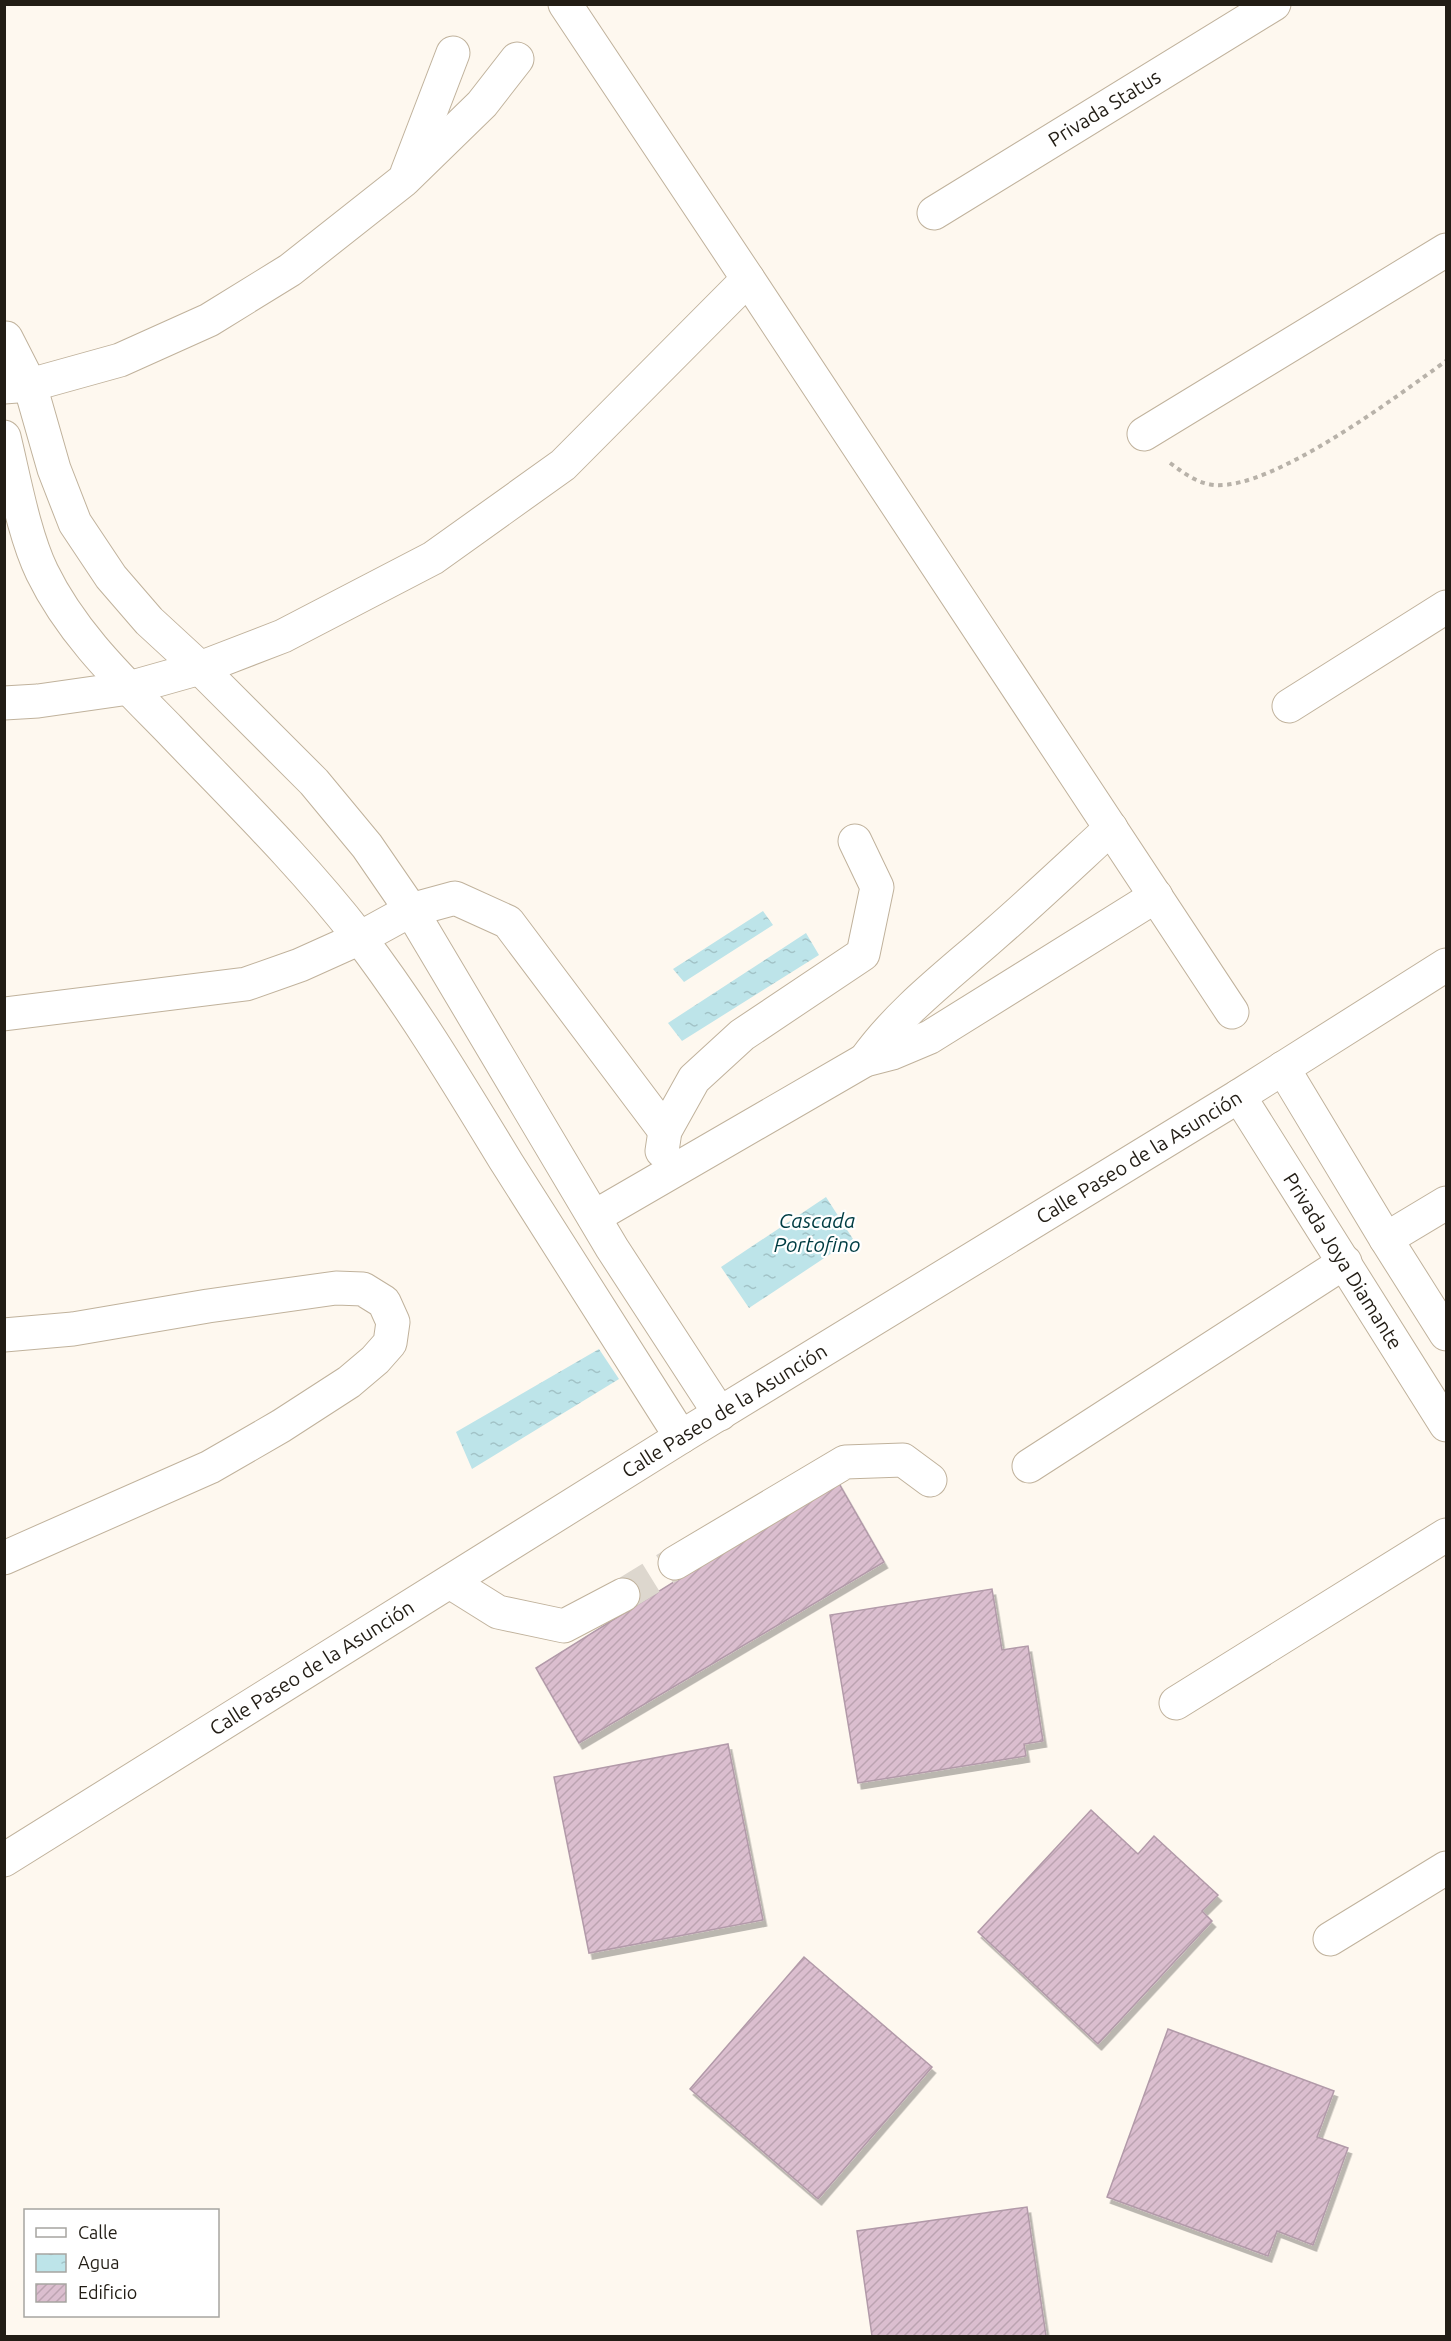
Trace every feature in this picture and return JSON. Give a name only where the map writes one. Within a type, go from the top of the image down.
[{"type":"street","points":[[565,4],[1232,1012]]},
{"type":"street","name":"Privada Status","points":[[934,213],[1274,4]]},
{"type":"street","points":[[404,180],[453,53]]},
{"type":"street","points":[[17,386],[120,360],[209,320],[290,270],[404,180],[482,104],[517,58]]},
{"type":"street","points":[[1144,434],[1446,250]]},
{"type":"street","points":[[4,704],[129,688],[200,668],[283,636],[433,558],[563,465],[748,279]]},
{"type":"street","points":[[5,333],[17,386],[75,523],[111,577],[149,621],[200,668],[314,782],[368,846],[411,910],[594,1217],[720,1414]]},
{"type":"street","points":[[4,437],[23,515],[41,571],[82,637],[268,832],[360,938],[425,1031],[681,1437]]},
{"type":"street","points":[[1289,706],[1446,607]]},
{"type":"street","points":[[865,1060],[882,1037],[911,1006],[997,932],[1111,828]]},
{"type":"street","points":[[659,1179],[665,1131],[694,1079],[742,1035],[863,954],[877,887],[855,841]]},
{"type":"street","points":[[594,1217],[865,1060],[892,1053],[930,1036],[1156,896]]},
{"type":"street","points":[[4,1014],[246,984],[300,965],[360,938],[411,910],[455,898],[508,922],[665,1131]]},
{"type":"street","name":"Calle Paseo de la Asunción","points":[[4,1860],[681,1437],[1239,1096],[1446,965]]},
{"type":"street","points":[[1283,1068],[1446,1334]]},
{"type":"street","name":"Privada Joya Diamante","points":[[1239,1096],[1446,1425]]},
{"type":"street","points":[[525,1191],[563,1166]]},
{"type":"street","points":[[1386,1239],[1446,1203]]},
{"type":"street","points":[[1029,1466],[1345,1262]]},
{"type":"street","points":[[4,1335],[73,1329],[208,1306],[336,1288],[363,1290],[384,1302],[393,1322],[390,1343],[375,1360],[349,1382],[281,1426],[210,1467],[4,1558]]},
{"type":"street","points":[[675,1563],[845,1462],[903,1460],[930,1480]]},
{"type":"street","points":[[1176,1703],[1446,1535]]},
{"type":"street","points":[[450,1582],[498,1612],[564,1626],[623,1595]]},
{"type":"street","points":[[1330,1939],[1446,1868]]},
{"type":"path","points":[[1166,460],[1195,480],[1214,485],[1237,483],[1276,470],[1359,422],[1446,361]]},
{"type":"water","points":[[763,911],[773,925],[684,982],[673,969]]},
{"type":"water","points":[[806,933],[819,955],[682,1041],[668,1023]]},
{"type":"water","name":"Cascada Portofino","points":[[826,1197],[853,1239],[749,1308],[721,1267]]},
{"type":"water","points":[[599,1349],[619,1379],[472,1469],[456,1432]]},
{"type":"building","points":[[837,1480],[884,1562],[579,1743],[536,1668]]},
{"type":"building","points":[[992,1589],[1002,1650],[1028,1646],[1043,1741],[1024,1744],[1026,1756],[858,1783],[830,1615]]},
{"type":"building","points":[[728,1744],[763,1920],[589,1953],[554,1777]]},
{"type":"building","points":[[1091,1810],[1138,1854],[1154,1836],[1218,1895],[1202,1911],[1212,1921],[1098,2044],[978,1932]]},
{"type":"building","points":[[804,1957],[932,2067],[818,2199],[690,2089]]},
{"type":"building","points":[[1168,2029],[1334,2091],[1317,2137],[1348,2148],[1313,2245],[1277,2231],[1268,2256],[1107,2197]]},
{"type":"building","points":[[1027,2207],[1046,2336],[872,2336],[857,2231]]},
{"type":"tunnel","points":[[623,1595],[675,1563]]}]
